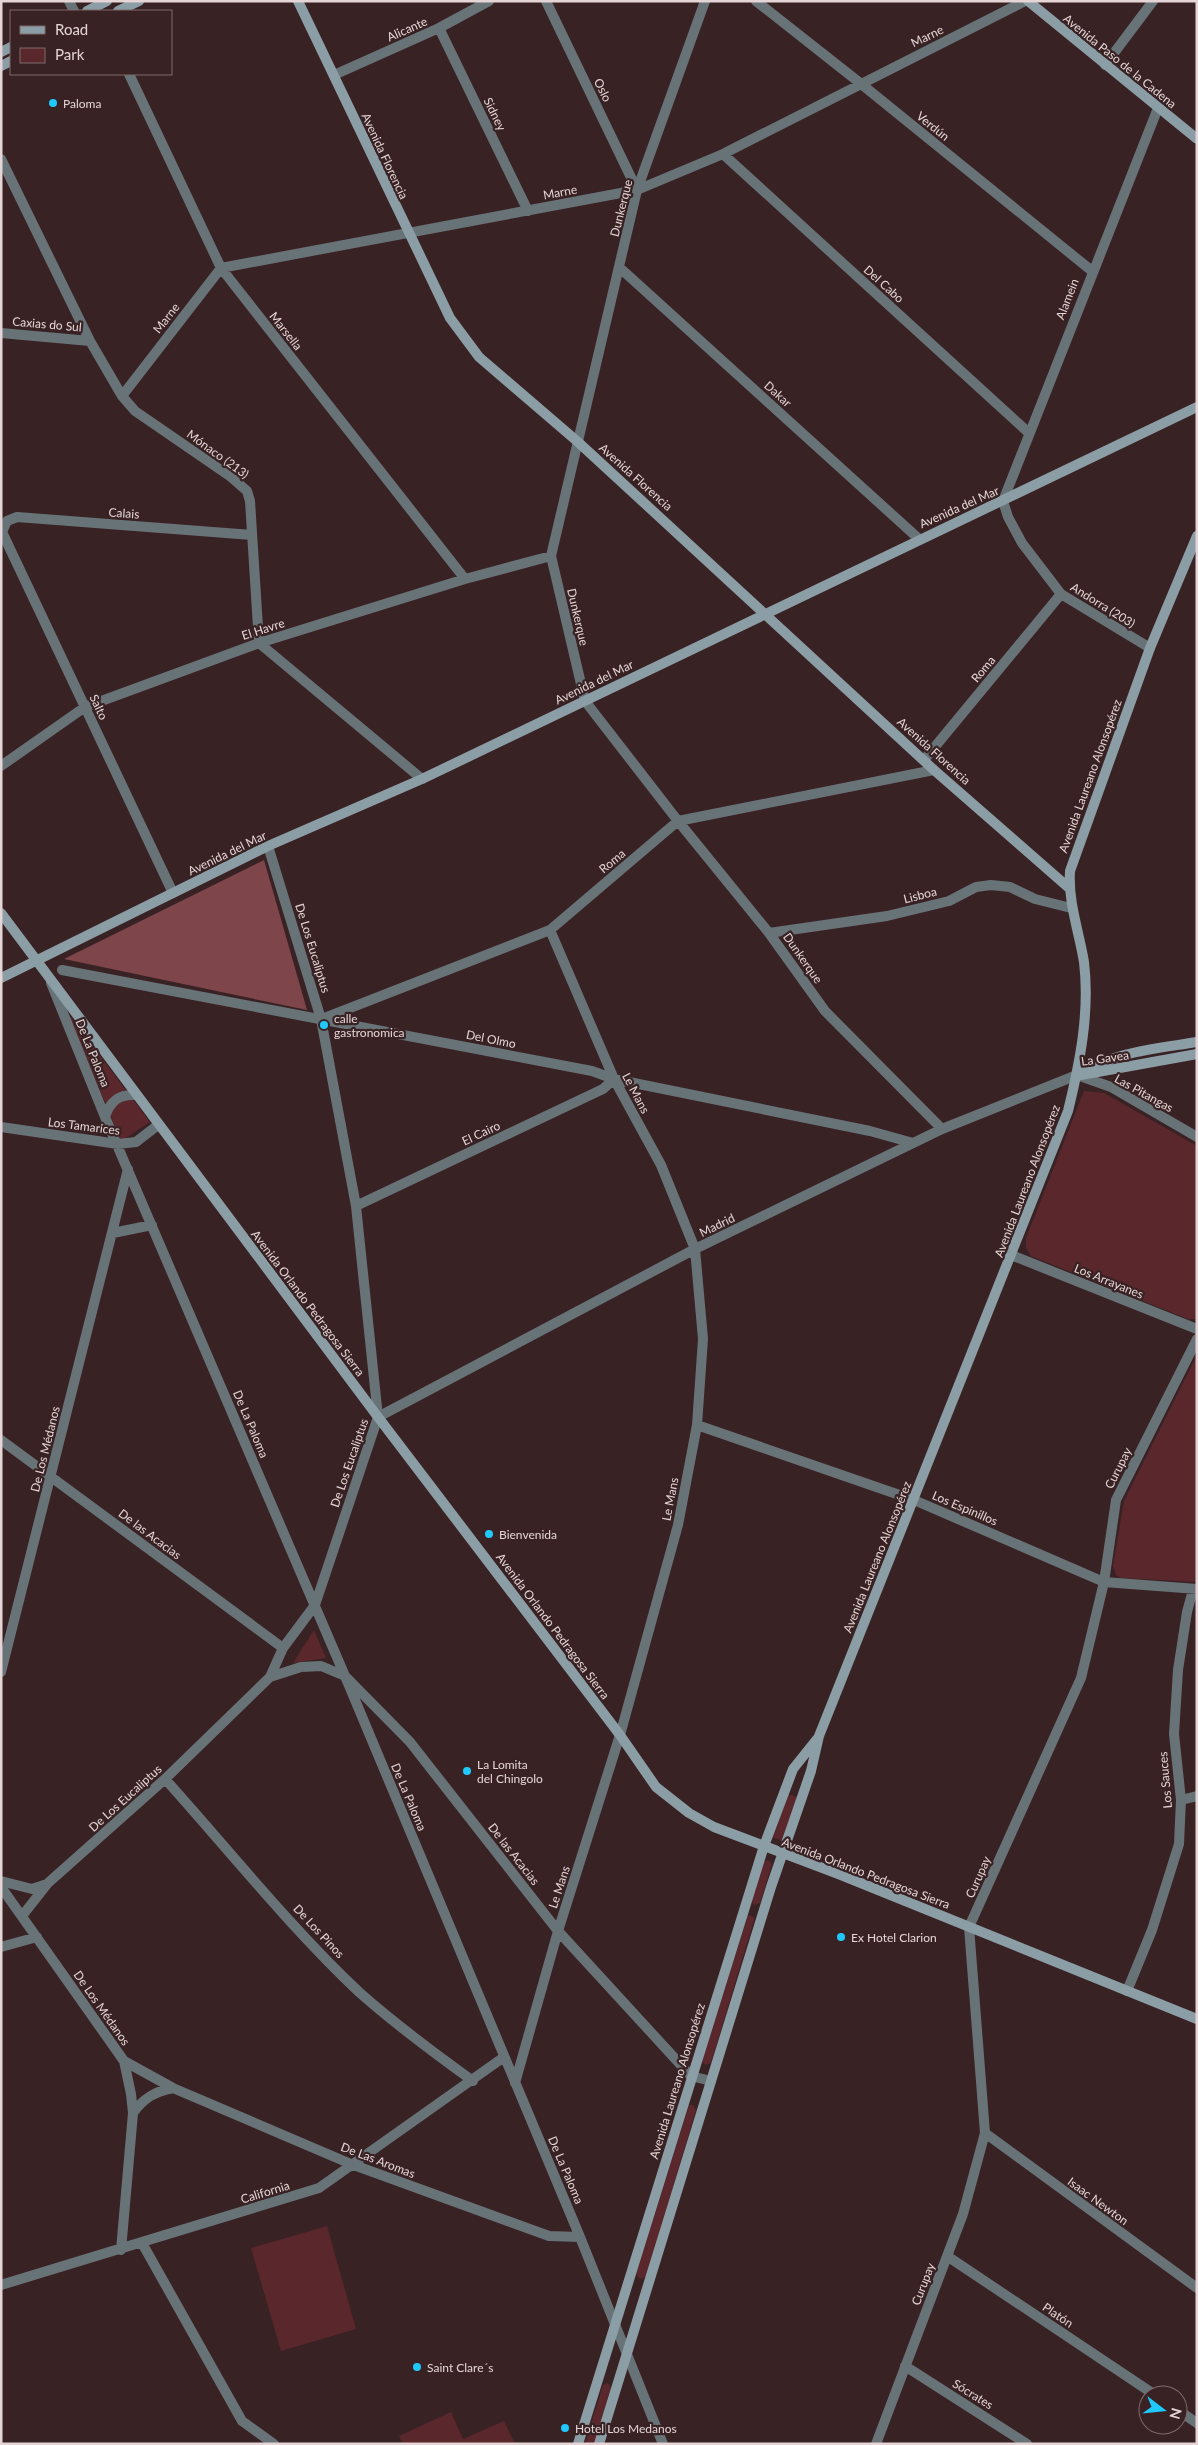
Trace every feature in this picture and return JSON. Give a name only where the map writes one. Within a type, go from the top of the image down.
[{"type":"street","points":[[89,10],[107,1]]},
{"type":"street","points":[[120,10],[139,1]]},
{"type":"street","name":"Avenida Florencia","points":[[298,1],[407,232],[450,318],[479,357],[578,442],[934,770],[1068,888]]},
{"type":"street","name":"Alicante","points":[[334,75],[439,28],[489,1]]},
{"type":"street","name":"Oslo","points":[[546,1],[637,190]]},
{"type":"street","name":"Dunkerque","points":[[705,1],[637,190],[551,556],[585,701],[678,821],[769,933],[825,1011],[942,1129]]},
{"type":"street","name":"Verdún","points":[[756,1],[1092,271]]},
{"type":"street","name":"Marne","points":[[122,396],[221,268],[637,190],[723,154],[860,83],[1027,1]]},
{"type":"street","name":"Avenida Paso de la Cadena","points":[[1027,1],[1197,139]]},
{"type":"street","points":[[1105,65],[1153,1]]},
{"type":"street","name":"Sidney","points":[[439,28],[528,211]]},
{"type":"street","name":"Marsella","points":[[129,75],[221,268],[465,579]]},
{"type":"street","name":"Alamein","points":[[1003,501],[1092,271],[1158,108]]},
{"type":"street","name":"Del Cabo","points":[[723,154],[1029,433]]},
{"type":"street","name":"Mónaco (213)","points":[[1,159],[90,341],[122,396],[134,411],[231,477],[247,491],[250,501],[260,643]]},
{"type":"street","name":"Dakar","points":[[620,268],[920,539]]},
{"type":"street","name":"Caxias do Sul","points":[[1,333],[90,341]]},
{"type":"street","name":"Avenida del Mar","points":[[1,978],[268,846],[422,779],[1197,407]]},
{"type":"street","name":"Andorra (203)","points":[[1003,501],[1008,517],[1022,543],[1061,594],[1150,648]]},
{"type":"street","name":"Calais","points":[[2,532],[7,521],[17,517],[252,535]]},
{"type":"street","name":"Salto","points":[[2,532],[172,893]]},
{"type":"street","name":"Avenida Laureano Alonsopérez","points":[[599,2444],[782,1853],[812,1771],[820,1736],[1065,1120],[1077,1075],[1084,1027],[1086,988],[1080,940],[1068,888],[1070,871],[1075,852],[1150,648],[1197,536]]},
{"type":"street","name":"El Havre","points":[[1,766],[85,707],[260,643],[465,579],[551,556]]},
{"type":"street","name":"Roma","points":[[924,760],[1061,594]]},
{"type":"street","points":[[260,643],[422,779]]},
{"type":"street","name":"Roma","points":[[321,1019],[550,930],[678,821],[934,770]]},
{"type":"street","name":"De Los Eucaliptus","points":[[22,1916],[48,1883],[165,1779],[270,1677],[283,1648],[314,1605],[378,1417],[356,1206],[321,1019],[268,846]]},
{"type":"street","name":"Lisboa","points":[[769,933],[897,914],[949,901],[976,887],[991,885],[1010,887],[1035,899],[1072,908]]},
{"type":"street","name":"Avenida Orlando Pedragosa Sierra","points":[[1,913],[135,1095],[620,1735],[656,1787],[682,1808],[714,1827],[970,1927],[1197,2019]]},
{"type":"street","name":"Le Mans","points":[[515,2082],[558,1931],[620,1735],[678,1525],[697,1425],[703,1339],[696,1249],[661,1165],[614,1079],[550,930]]},
{"type":"street","name":"Del Olmo","points":[[62,970],[592,1071],[614,1079],[870,1131],[913,1143]]},
{"type":"street","name":"De La Paloma","points":[[50,981],[105,1117],[345,1676],[580,2237],[626,2357],[663,2444]]},
{"type":"street","name":"La Gavea","points":[[1077,1075],[1095,1064],[1125,1054],[1197,1042]]},
{"type":"street","name":"La Gavea","points":[[1077,1075],[1113,1071],[1197,1054]]},
{"type":"street","name":"Madrid","points":[[378,1417],[696,1249],[942,1129],[1077,1075]]},
{"type":"street","name":"Las Pitangas","points":[[1077,1075],[1111,1087],[1197,1137]]},
{"type":"street","name":"El Cairo","points":[[356,1206],[604,1090],[614,1079]]},
{"type":"street","points":[[105,1117],[108,1109],[119,1097],[135,1095]]},
{"type":"street","name":"Los Tamarices","points":[[1,1126],[118,1144],[136,1142],[158,1125]]},
{"type":"street","points":[[126,1166],[136,1142]]},
{"type":"street","name":"De Los Médanos","points":[[1,1672],[113,1233],[126,1166]]},
{"type":"street","points":[[113,1233],[152,1225]]},
{"type":"street","name":"Los Arrayanes","points":[[1011,1255],[1197,1329]]},
{"type":"street","name":"Curupay","points":[[876,2444],[963,2214],[986,2133],[970,1927],[1080,1678],[1104,1582],[1116,1500],[1197,1339]]},
{"type":"street","name":"Los Espinillos","points":[[697,1425],[914,1500],[1104,1582],[1195,1589]]},
{"type":"street","name":"De las Acacias","points":[[1,1440],[283,1648]]},
{"type":"street","name":"Los Sauces","points":[[1127,1991],[1152,1930],[1179,1844],[1181,1800],[1174,1734],[1178,1670],[1187,1612],[1195,1589]]},
{"type":"street","points":[[270,1677],[301,1666],[321,1666],[345,1676]]},
{"type":"street","name":"De las Acacias","points":[[345,1676],[410,1742],[558,1931],[691,2076]]},
{"type":"street","name":"Avenida Laureano Alonsopérez","points":[[578,2444],[764,1846],[794,1769],[820,1736]]},
{"type":"street","name":"De Los Pinos","points":[[165,1779],[318,1950],[359,1992],[397,2024],[473,2081]]},
{"type":"street","points":[[786,1788],[803,1794]]},
{"type":"street","points":[[1181,1800],[1197,1796]]},
{"type":"street","points":[[1,1881],[32,1889],[48,1883]]},
{"type":"street","name":"De Los Médanos","points":[[1,1887],[124,2061],[133,2112],[121,2250]]},
{"type":"street","points":[[746,1904],[764,1910]]},
{"type":"street","points":[[1,1947],[37,1938]]},
{"type":"street","name":"California","points":[[1,2286],[319,2188],[473,2081],[504,2057]]},
{"type":"street","name":"De Las Aromas","points":[[124,2061],[172,2088],[351,2164],[549,2236],[580,2237]]},
{"type":"street","points":[[691,2076],[710,2081]]},
{"type":"street","points":[[133,2112],[142,2100],[156,2092],[172,2088]]},
{"type":"street","name":"Isaac Newton","points":[[986,2133],[1197,2288]]},
{"type":"street","points":[[142,2243],[242,2421],[274,2444]]},
{"type":"street","name":"Platón","points":[[947,2256],[1140,2385]]},
{"type":"street","name":"Sócrates","points":[[905,2366],[1027,2444]]},
{"type":"green space","points":[[69,1015],[150,1122],[121,1141]]},
{"type":"green space","points":[[1084,1091],[1104,1093],[1197,1146],[1197,1319],[1188,1319],[1031,1256],[1026,1248],[1026,1238]]},
{"type":"green space","points":[[1197,1355],[1197,1582],[1121,1578],[1116,1575],[1113,1566],[1124,1501]]},
{"type":"green space","points":[[314,1630],[326,1658],[293,1663]]},
{"type":"green space","points":[[788,1794],[797,1797],[782,1840],[773,1838]]},
{"type":"green space","points":[[768,1860],[772,1864],[760,1903],[754,1905],[751,1900],[763,1862]]},
{"type":"green space","points":[[748,1915],[754,1917],[754,1920],[711,2063],[705,2065],[702,2061]]},
{"type":"green space","points":[[689,2105],[693,2105],[696,2110],[646,2277],[640,2279],[636,2274]]},
{"type":"green space","points":[[327,2226],[356,2329],[281,2351],[251,2248]]},
{"type":"green space","points":[[608,2383],[611,2388],[594,2444],[585,2444],[603,2385]]},
{"type":"green space","points":[[451,2412],[463,2439],[504,2421],[515,2444],[403,2444],[399,2436]]},
{"type":"shaded area","points":[[264,860],[307,1010],[64,959]]},
{"type":"place","name":"Paloma","points":[[53,103]]},
{"type":"place","name":"calle gastronomica","points":[[324,1025]]},
{"type":"place","name":"Bienvenida","points":[[489,1534]]},
{"type":"place","name":"La Lomita del Chingolo","points":[[467,1771]]},
{"type":"place","name":"Ex Hotel Clarion","points":[[841,1937]]},
{"type":"place","name":"Saint Clare´s","points":[[417,2367]]},
{"type":"place","name":"Hotel Los Medanos","points":[[565,2428]]}]
